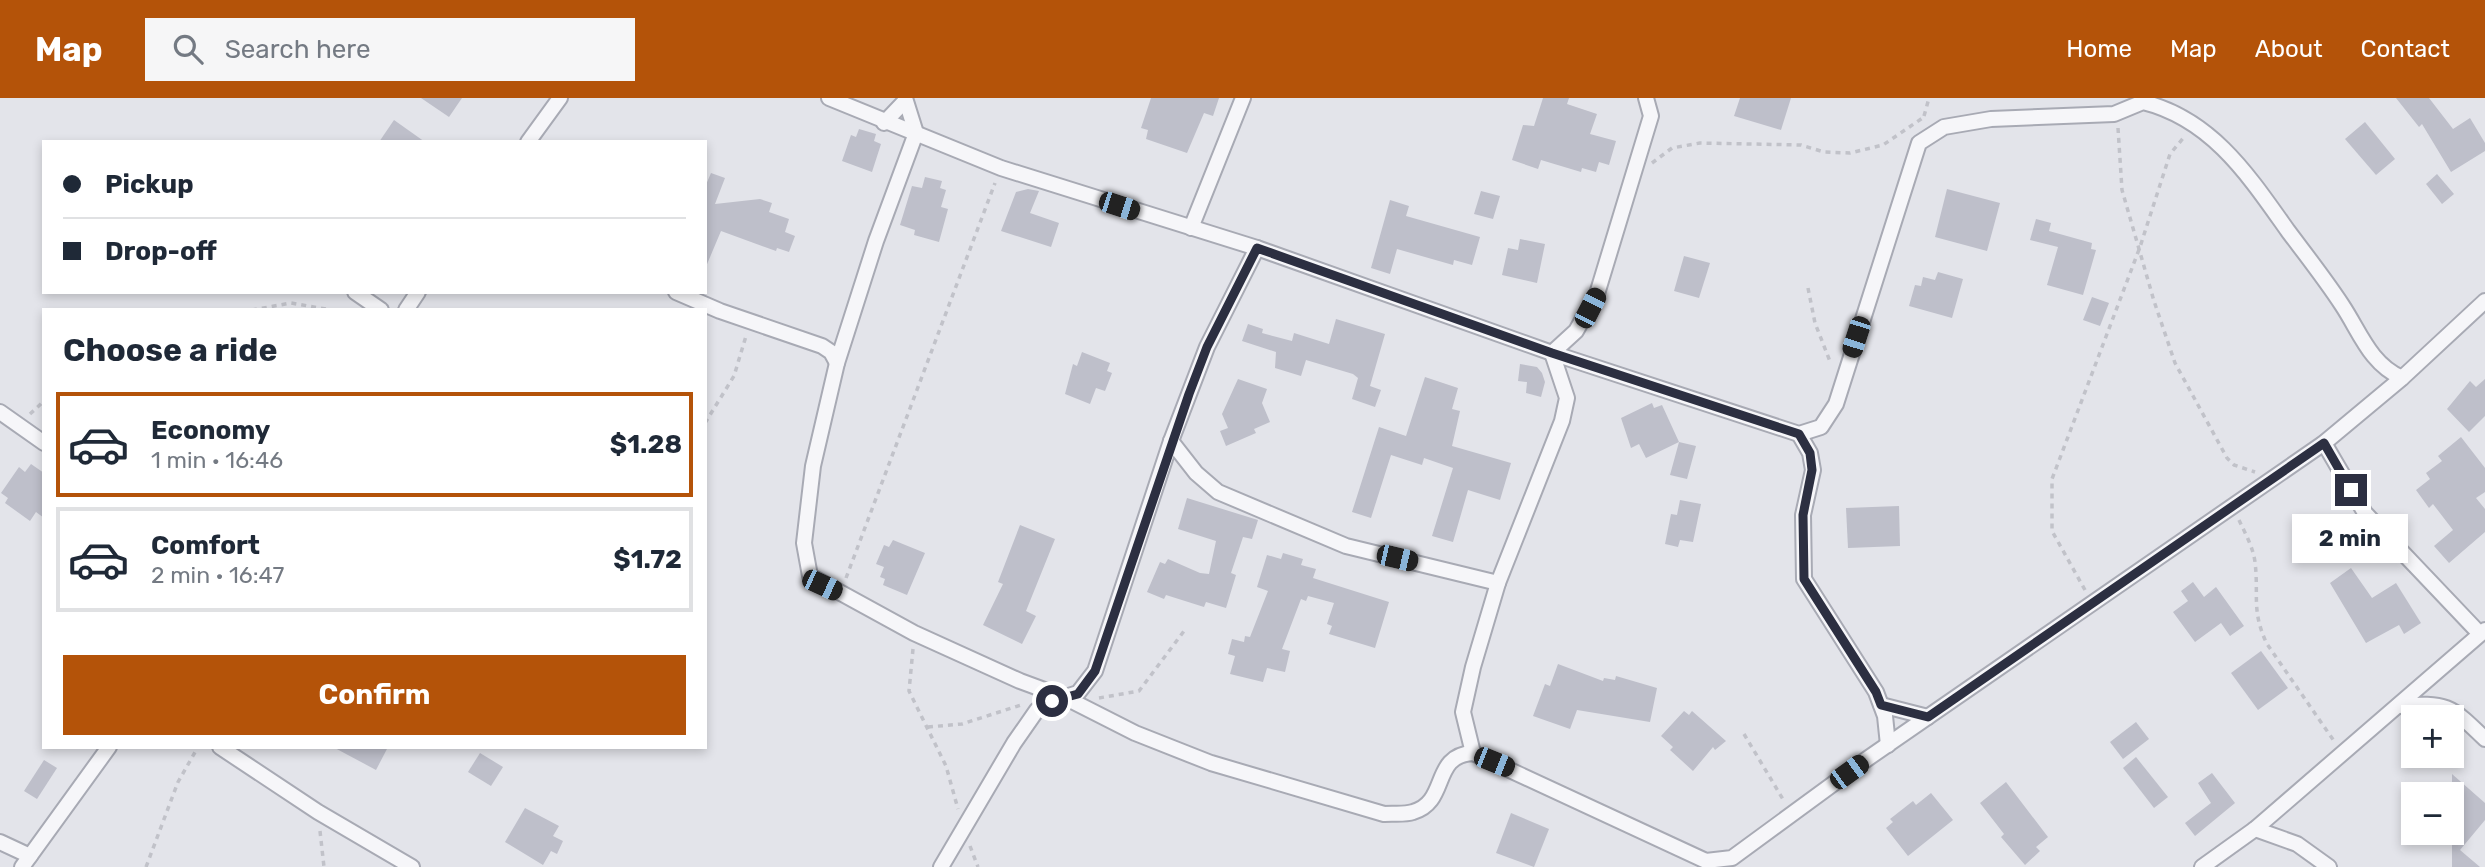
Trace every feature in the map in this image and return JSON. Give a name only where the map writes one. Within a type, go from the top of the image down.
[{"type":"street","points":[[529,140],[560,98]]},
{"type":"street","points":[[829,98],[884,123],[916,133],[1001,168],[1257,248],[1552,353],[1799,434],[1821,426],[1836,404],[1919,143],[1944,127],[1991,119],[2114,114],[2143,102],[2161,106],[2199,128],[2233,156],[2342,305],[2381,366],[2402,378]]},
{"type":"street","points":[[1191,228],[1243,98]]},
{"type":"street","points":[[1552,353],[1576,331],[1597,294],[1651,116],[1646,98]]},
{"type":"street","points":[[884,123],[905,100],[914,120],[916,133],[876,241],[837,363],[813,466],[804,543],[810,576],[914,633],[1135,733],[1211,763],[1384,814],[1413,812],[1427,805],[1449,760],[1458,754],[1473,754],[1709,864],[1732,858],[1888,745],[2234,508],[2274,476],[2324,443],[2402,378],[2485,301]]},
{"type":"street","points":[[941,867],[1014,743],[1037,710],[1065,701],[1086,686],[1099,662],[1171,441],[1207,347],[1257,248]]},
{"type":"street","points":[[358,294],[378,308]]},
{"type":"street","points":[[681,294],[822,346],[831,352],[837,363]]},
{"type":"street","points":[[1473,754],[1464,712],[1473,667],[1499,583],[1562,421],[1567,398],[1552,353]]},
{"type":"street","points":[[0,412],[42,442]]},
{"type":"street","points":[[1799,434],[1810,453],[1812,470],[1803,515],[1804,579],[1876,692],[1888,745]]},
{"type":"street","points":[[1171,441],[1196,473],[1218,492],[1346,546],[1499,583]]},
{"type":"street","points":[[2202,867],[2255,829],[2482,632],[2365,513],[2324,443]]},
{"type":"street","points":[[2398,706],[2430,703],[2445,706],[2455,710],[2485,738]]},
{"type":"street","points":[[1881,705],[1928,717]]},
{"type":"street","points":[[0,842],[26,862],[108,749]]},
{"type":"street","points":[[223,749],[318,812],[412,867]]},
{"type":"street","points":[[2255,829],[2297,844],[2329,867]]},
{"type":"street","points":[[1736,867],[1742,851]]},
{"type":"path","points":[[2114,114],[2119,131],[2122,190],[2175,363],[2220,448],[2234,465],[2274,476]]},
{"type":"path","points":[[1651,165],[1672,148],[1700,143],[1801,145],[1824,152],[1850,153],[1883,145],[1924,117]]},
{"type":"path","points":[[2093,604],[2052,531],[2052,479],[2140,247],[2170,154],[2182,138],[2199,128]]},
{"type":"path","points":[[840,593],[1001,168]]},
{"type":"path","points":[[1808,288],[1815,323],[1840,386]]},
{"type":"path","points":[[263,308],[290,303],[319,308]]},
{"type":"path","points":[[707,420],[734,376],[744,348],[747,320]]},
{"type":"path","points":[[2234,508],[2255,561],[2254,598],[2259,627],[2267,644],[2343,753]]},
{"type":"path","points":[[928,727],[962,724],[1030,702],[1065,701],[1139,691],[1184,631]]},
{"type":"path","points":[[914,633],[909,691],[946,766],[978,867]]},
{"type":"path","points":[[1744,734],[1784,802],[1797,810]]},
{"type":"path","points":[[146,867],[178,782],[197,749]]},
{"type":"path","points":[[318,812],[324,867]]},
{"type":"building","points":[[421,98],[462,98],[449,117]]},
{"type":"building","points":[[1151,98],[1219,98],[1213,116],[1204,113],[1187,153],[1146,139],[1148,130],[1141,128]]},
{"type":"building","points":[[1543,98],[1569,98],[1567,104],[1597,114],[1590,134],[1616,141],[1609,165],[1599,162],[1596,172],[1582,168],[1581,172],[1541,160],[1538,169],[1512,160],[1523,125],[1534,126]]},
{"type":"building","points":[[1740,98],[1791,98],[1781,130],[1734,116]]},
{"type":"building","points":[[2396,98],[2429,98],[2453,129],[2470,118],[2485,143],[2485,151],[2451,172],[2422,124],[2419,127]]},
{"type":"building","points":[[394,120],[422,140],[380,140]]},
{"type":"building","points":[[2365,122],[2395,159],[2376,175],[2345,139]]},
{"type":"building","points":[[859,129],[876,134],[874,141],[881,144],[872,172],[842,161],[851,135],[856,137]]},
{"type":"building","points":[[711,173],[725,178],[715,204],[760,199],[772,203],[769,212],[789,219],[785,232],[795,236],[789,252],[777,248],[776,251],[721,231],[707,264],[707,182]]},
{"type":"building","points":[[2437,174],[2454,194],[2442,204],[2426,184]]},
{"type":"building","points":[[925,177],[942,181],[940,188],[946,190],[941,207],[948,209],[939,242],[914,235],[915,230],[900,225],[912,186],[922,188]]},
{"type":"building","points":[[1028,189],[1039,191],[1030,213],[1059,223],[1051,247],[1001,231],[1016,192]]},
{"type":"building","points":[[1947,189],[2000,203],[1987,251],[1935,237]]},
{"type":"building","points":[[1481,191],[1500,196],[1493,219],[1474,214]]},
{"type":"building","points":[[1390,200],[1409,206],[1406,216],[1480,237],[1472,265],[1454,260],[1453,265],[1397,249],[1390,274],[1371,268]]},
{"type":"building","points":[[2036,219],[2051,223],[2049,231],[2092,243],[2091,249],[2096,250],[2083,295],[2047,285],[2058,247],[2030,240]]},
{"type":"building","points":[[1520,239],[1545,244],[1537,283],[1502,275],[1508,248],[1518,250]]},
{"type":"building","points":[[1684,256],[1710,263],[1699,298],[1674,291]]},
{"type":"building","points":[[1938,272],[1963,279],[1952,318],[1909,306],[1915,285],[1921,286],[1923,277],[1935,280]]},
{"type":"building","points":[[2092,297],[2109,303],[2100,326],[2083,320]]},
{"type":"building","points":[[1336,319],[1385,334],[1370,386],[1381,390],[1375,407],[1352,399],[1358,378],[1353,374],[1306,360],[1301,376],[1275,368],[1276,352],[1242,341],[1248,324],[1263,329],[1262,333],[1292,341],[1294,333],[1329,344]]},
{"type":"building","points":[[1082,352],[1110,363],[1107,371],[1112,373],[1105,391],[1096,388],[1090,404],[1065,394],[1073,364],[1077,366]]},
{"type":"building","points":[[1520,364],[1537,367],[1542,373],[1545,382],[1541,397],[1526,393],[1527,382],[1518,381]]},
{"type":"building","points":[[1425,377],[1458,388],[1452,409],[1460,411],[1452,446],[1511,463],[1500,500],[1468,490],[1453,542],[1432,536],[1453,468],[1424,458],[1422,465],[1391,455],[1371,518],[1352,512],[1379,427],[1406,436]]},
{"type":"building","points":[[1238,379],[1267,389],[1262,403],[1270,422],[1254,429],[1256,433],[1226,446],[1220,431],[1228,428],[1222,414]]},
{"type":"building","points":[[2485,379],[2485,416],[2469,432],[2447,409],[2470,381],[2476,387]]},
{"type":"building","points":[[1652,403],[1654,408],[1662,405],[1679,442],[1646,458],[1639,444],[1631,448],[1621,418]]},
{"type":"building","points":[[2461,437],[2485,468],[2485,492],[2476,498],[2485,509],[2485,532],[2449,563],[2434,546],[2453,530],[2433,504],[2429,508],[2416,490],[2430,479],[2426,473],[2442,461],[2438,456]]},
{"type":"building","points":[[1679,442],[1696,446],[1687,479],[1670,475]]},
{"type":"building","points":[[31,464],[42,472],[42,516],[36,512],[30,521],[5,503],[8,498],[1,493],[19,467],[25,472]]},
{"type":"building","points":[[1187,498],[1258,520],[1252,539],[1243,537],[1231,573],[1236,575],[1226,608],[1206,602],[1204,607],[1166,595],[1164,599],[1147,592],[1160,562],[1165,564],[1168,559],[1200,573],[1209,574],[1216,541],[1178,529]]},
{"type":"building","points":[[1680,500],[1701,504],[1693,542],[1680,540],[1678,547],[1665,544],[1671,514],[1677,515]]},
{"type":"building","points":[[1899,506],[1900,546],[1848,548],[1846,508]]},
{"type":"building","points":[[1020,525],[1055,539],[1026,611],[1036,616],[1022,644],[983,625],[1003,584],[998,582]]},
{"type":"building","points":[[893,540],[925,553],[907,595],[883,585],[885,579],[880,577],[884,567],[876,564],[884,545],[889,547]]},
{"type":"building","points":[[1283,553],[1303,559],[1301,565],[1316,569],[1313,578],[1389,602],[1375,648],[1329,634],[1332,626],[1327,624],[1334,603],[1308,596],[1306,601],[1301,599],[1282,649],[1290,651],[1285,672],[1267,668],[1263,682],[1230,674],[1235,656],[1228,654],[1232,639],[1244,642],[1245,636],[1250,637],[1268,591],[1257,587],[1267,555],[1281,559]]},
{"type":"building","points":[[2351,568],[2372,598],[2396,583],[2421,623],[2404,634],[2399,625],[2366,643],[2330,583]]},
{"type":"building","points":[[2193,582],[2204,597],[2216,587],[2244,626],[2230,636],[2221,623],[2195,642],[2173,612],[2188,601],[2181,591]]},
{"type":"building","points":[[2261,651],[2288,688],[2258,710],[2231,673]]},
{"type":"building","points":[[1558,664],[1603,681],[1604,678],[1615,680],[1616,676],[1657,688],[1650,722],[1577,710],[1570,729],[1533,716],[1545,684],[1550,686]]},
{"type":"building","points":[[1684,711],[1689,715],[1692,711],[1726,741],[1715,750],[1713,747],[1693,771],[1670,750],[1673,747],[1661,736]]},
{"type":"building","points":[[2136,722],[2149,739],[2123,759],[2110,742]]},
{"type":"building","points":[[337,749],[387,749],[376,770]]},
{"type":"building","points":[[480,753],[503,767],[491,786],[468,772]]},
{"type":"building","points":[[2136,757],[2168,797],[2154,808],[2123,768]]},
{"type":"building","points":[[44,760],[57,768],[37,799],[24,791]]},
{"type":"building","points":[[2212,773],[2235,803],[2195,836],[2185,823],[2211,803],[2198,783]]},
{"type":"building","points":[[2452,774],[2461,782],[2452,782]]},
{"type":"building","points":[[2006,782],[2048,837],[2036,847],[2040,851],[2025,865],[2001,837],[2004,834],[1980,803]]},
{"type":"building","points":[[2464,785],[2485,803],[2485,820],[2460,850],[2480,867],[2452,867],[2452,845],[2464,845]]},
{"type":"building","points":[[1931,793],[1953,820],[1908,856],[1886,828],[1893,822],[1890,819],[1913,801],[1916,805]]},
{"type":"building","points":[[525,808],[559,826],[553,836],[563,841],[557,854],[551,851],[543,865],[505,842]]},
{"type":"building","points":[[1511,813],[1549,829],[1534,867],[1496,853]]},
{"type":"route","points":[[1052,701],[1078,694],[1095,671],[1171,441],[1207,347],[1257,248],[1552,353],[1799,434],[1810,453],[1812,470],[1803,515],[1804,579],[1876,692],[1881,705],[1908,714],[1928,717],[2234,508],[2274,476],[2324,443],[2351,490]]}]
